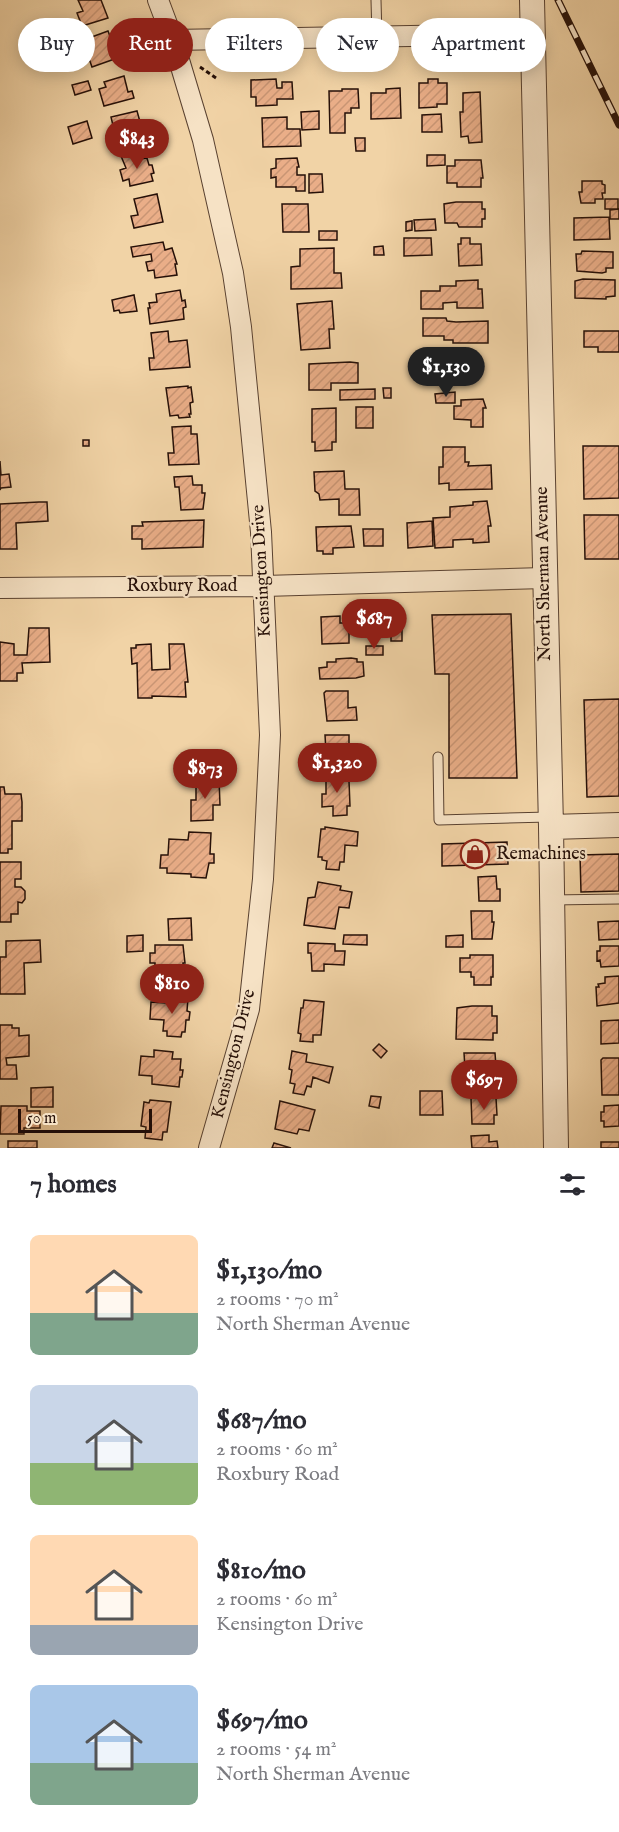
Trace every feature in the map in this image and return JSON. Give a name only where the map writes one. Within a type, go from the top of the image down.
[{"type":"street","name":"Kensington Drive","points":[[158,0],[165,18]]},
{"type":"street","name":"North Sherman Avenue","points":[[532,0],[532,18]]},
{"type":"street","points":[[193,40],[316,38]]},
{"type":"street","name":"Kensington Drive","points":[[182,72],[210,166],[233,273],[242,338],[261,532],[270,735],[263,879],[249,1010],[209,1148]]},
{"type":"street","name":"North Sherman Avenue","points":[[533,72],[551,822],[556,1148]]},
{"type":"street","name":"Roxbury Road","points":[[0,588],[264,585],[544,578]]},
{"type":"street","points":[[551,822],[619,825]]},
{"type":"lane","points":[[376,0],[376,18]]},
{"type":"lane","points":[[438,757],[440,820],[551,822]]},
{"type":"lane","points":[[552,900],[619,899]]},
{"type":"building","points":[[78,0],[101,0],[108,18],[95,22],[95,18],[79,18],[77,13],[83,11]]},
{"type":"building","points":[[107,31],[107,62],[95,66],[95,36]]},
{"type":"building","points":[[124,76],[128,92],[132,91],[134,98],[104,106],[99,89],[106,87],[104,82]]},
{"type":"building","points":[[276,79],[277,88],[282,88],[282,82],[292,82],[293,99],[277,99],[277,105],[256,106],[256,97],[251,97],[251,80]]},
{"type":"building","points":[[428,79],[438,79],[438,83],[447,83],[447,104],[419,108],[419,83],[428,83]]},
{"type":"building","points":[[88,81],[91,90],[75,95],[72,85]]},
{"type":"building","points":[[400,88],[401,118],[371,119],[371,93],[386,93],[386,89]]},
{"type":"building","points":[[342,89],[358,89],[359,108],[351,108],[351,113],[345,113],[345,133],[330,133],[329,91],[342,91]]},
{"type":"building","points":[[480,92],[482,142],[469,143],[468,136],[461,137],[460,112],[463,112],[463,93]]},
{"type":"building","points":[[137,111],[142,129],[137,130],[139,139],[109,146],[106,136],[115,134],[111,117]]},
{"type":"building","points":[[319,111],[319,129],[302,130],[301,112]]},
{"type":"building","points":[[441,114],[442,132],[422,132],[422,115]]},
{"type":"building","points":[[287,117],[287,129],[300,129],[301,146],[263,147],[262,118]]},
{"type":"building","points":[[87,121],[92,138],[73,144],[68,127]]},
{"type":"building","points":[[355,138],[365,138],[365,151],[356,151]]},
{"type":"building","points":[[138,152],[140,159],[147,158],[149,165],[152,165],[153,181],[130,186],[129,179],[123,181],[120,170],[126,168],[121,156]]},
{"type":"building","points":[[427,155],[445,155],[445,165],[427,166]]},
{"type":"building","points":[[297,158],[299,167],[297,167],[297,175],[305,175],[305,191],[296,191],[296,187],[276,187],[276,177],[271,178],[271,169],[276,168],[276,159]]},
{"type":"building","points":[[455,160],[481,160],[483,178],[481,178],[481,187],[457,187],[457,183],[447,183],[447,166],[455,166]]},
{"type":"building","points":[[309,174],[322,174],[323,192],[309,193]]},
{"type":"building","points":[[582,181],[602,181],[605,185],[605,193],[602,193],[603,199],[595,199],[595,203],[581,203],[579,192],[582,192]]},
{"type":"building","points":[[157,194],[163,222],[134,228],[131,216],[138,215],[134,199]]},
{"type":"building","points":[[605,199],[618,199],[618,209],[605,209]]},
{"type":"building","points":[[482,202],[485,219],[482,219],[482,227],[459,227],[457,223],[445,223],[444,204]]},
{"type":"building","points":[[282,204],[308,204],[309,232],[283,232]]},
{"type":"building","points":[[619,209],[619,219],[610,219],[610,210]]},
{"type":"building","points":[[609,217],[610,239],[574,240],[574,218]]},
{"type":"building","points":[[435,219],[436,230],[415,231],[414,220]]},
{"type":"building","points":[[412,221],[412,230],[406,231],[406,222]]},
{"type":"building","points":[[319,231],[337,231],[337,240],[319,240]]},
{"type":"building","points":[[404,238],[431,238],[432,255],[404,256]]},
{"type":"building","points":[[461,238],[470,238],[470,244],[481,244],[482,265],[459,266],[458,244],[461,244]]},
{"type":"building","points":[[163,242],[165,250],[172,248],[177,264],[175,264],[177,275],[155,278],[154,270],[148,271],[146,262],[152,261],[151,254],[133,257],[131,247]]},
{"type":"building","points":[[383,246],[384,255],[374,255],[374,247]]},
{"type":"building","points":[[334,248],[334,273],[341,273],[342,288],[291,289],[291,267],[300,266],[300,249]]},
{"type":"building","points":[[582,251],[613,252],[613,268],[606,268],[606,272],[602,273],[577,271],[576,254],[581,254]]},
{"type":"building","points":[[478,280],[478,289],[482,289],[483,308],[457,308],[457,302],[443,303],[443,309],[421,309],[421,291],[440,291],[440,286],[456,286],[456,281]]},
{"type":"building","points":[[615,280],[615,296],[606,297],[606,299],[575,298],[575,281]]},
{"type":"building","points":[[180,290],[186,307],[183,308],[184,319],[150,324],[149,303],[157,302],[156,294]]},
{"type":"building","points":[[134,295],[137,311],[120,313],[119,310],[114,311],[112,300]]},
{"type":"building","points":[[332,301],[334,329],[329,329],[330,348],[301,350],[297,304]]},
{"type":"building","points":[[423,318],[446,318],[447,321],[456,322],[488,321],[488,343],[453,343],[453,340],[444,340],[444,336],[423,336]]},
{"type":"building","points":[[168,331],[169,342],[187,340],[190,367],[150,370],[149,358],[154,358],[151,333]]},
{"type":"building","points":[[584,331],[619,331],[619,352],[598,352],[598,347],[584,347]]},
{"type":"building","points":[[358,363],[358,383],[331,383],[331,390],[309,390],[309,364]]},
{"type":"building","points":[[188,386],[188,388],[191,387],[193,402],[190,403],[190,417],[170,416],[166,388]]},
{"type":"building","points":[[383,388],[391,388],[391,398],[384,398]]},
{"type":"building","points":[[375,389],[375,399],[340,400],[340,390]]},
{"type":"building","points":[[455,392],[455,403],[436,403],[435,394]]},
{"type":"building","points":[[483,399],[486,408],[483,408],[483,427],[471,427],[471,420],[454,419],[454,406],[461,406],[461,400]]},
{"type":"building","points":[[356,407],[373,407],[373,428],[356,428]]},
{"type":"building","points":[[336,408],[336,442],[332,442],[332,450],[315,451],[315,442],[312,442],[312,409]]},
{"type":"building","points":[[191,426],[191,434],[197,434],[199,464],[169,465],[168,453],[174,453],[172,427]]},
{"type":"building","points":[[83,440],[89,440],[89,446],[83,446]]},
{"type":"building","points":[[583,446],[619,446],[619,498],[584,499]]},
{"type":"building","points":[[443,447],[465,447],[465,462],[469,462],[468,466],[491,465],[492,489],[449,490],[449,483],[439,484],[439,467],[443,467]]},
{"type":"building","points":[[0,461],[1,475],[9,474],[11,487],[0,490]]},
{"type":"building","points":[[344,471],[345,489],[359,489],[360,515],[339,515],[339,499],[320,500],[319,494],[315,491],[314,472]]},
{"type":"building","points":[[192,476],[193,485],[202,485],[202,493],[205,493],[203,509],[181,510],[179,487],[175,487],[174,477]]},
{"type":"building","points":[[487,501],[491,526],[488,526],[489,542],[473,543],[473,539],[453,540],[453,547],[435,548],[433,518],[450,517],[450,507]]},
{"type":"building","points":[[47,502],[48,521],[16,523],[17,549],[0,549],[0,504]]},
{"type":"building","points":[[584,515],[619,515],[619,559],[585,559]]},
{"type":"building","points":[[204,520],[203,547],[142,549],[142,539],[132,539],[132,526],[143,526],[142,522]]},
{"type":"building","points":[[432,521],[433,546],[408,548],[407,523]]},
{"type":"building","points":[[351,526],[354,547],[333,548],[333,554],[323,554],[323,551],[317,551],[316,527]]},
{"type":"building","points":[[363,529],[383,529],[383,546],[364,546]]},
{"type":"building","points":[[511,614],[517,778],[449,778],[449,674],[435,674],[432,615]]},
{"type":"building","points":[[340,616],[340,623],[349,623],[349,643],[322,644],[321,617]]},
{"type":"building","points":[[391,621],[402,621],[402,641],[391,641]]},
{"type":"building","points":[[29,628],[49,628],[50,662],[22,663],[23,673],[17,673],[17,681],[0,681],[0,642],[14,644],[14,655],[27,655]]},
{"type":"building","points":[[151,644],[152,670],[170,669],[169,644],[184,644],[188,682],[185,682],[186,697],[138,698],[137,663],[132,664],[131,648],[136,648],[136,645]]},
{"type":"building","points":[[366,646],[383,646],[383,655],[366,655]]},
{"type":"building","points":[[357,659],[357,662],[363,662],[364,676],[320,679],[319,668],[327,667],[327,662]]},
{"type":"building","points":[[326,691],[348,691],[348,708],[356,707],[357,720],[327,721],[324,693]]},
{"type":"building","points":[[619,699],[619,796],[587,797],[584,700]]},
{"type":"building","points":[[325,735],[349,735],[349,749],[359,749],[359,760],[324,759]]},
{"type":"building","points":[[326,775],[346,775],[346,781],[349,781],[350,806],[347,806],[347,815],[333,816],[333,806],[322,807],[322,794],[326,794]]},
{"type":"building","points":[[196,779],[219,779],[220,805],[213,805],[213,820],[191,821],[191,800],[196,800]]},
{"type":"building","points":[[0,787],[4,787],[5,794],[21,794],[22,802],[22,821],[12,821],[12,849],[8,849],[8,853],[0,853]]},
{"type":"building","points":[[325,827],[358,832],[357,846],[345,845],[344,862],[340,862],[339,870],[326,869],[327,861],[318,857],[321,829]]},
{"type":"building","points":[[189,832],[211,833],[210,854],[214,854],[214,863],[209,863],[206,878],[191,877],[191,874],[167,873],[167,868],[160,868],[161,855],[168,855],[169,839],[188,840]]},
{"type":"building","points":[[507,842],[508,864],[442,866],[442,844]]},
{"type":"building","points":[[619,854],[619,891],[581,892],[580,855]]},
{"type":"building","points":[[0,862],[21,862],[21,879],[15,879],[15,887],[21,887],[25,891],[25,899],[22,903],[18,902],[18,914],[11,914],[11,922],[0,922]]},
{"type":"building","points":[[496,876],[497,889],[500,889],[500,901],[479,901],[478,877]]},
{"type":"building","points":[[318,882],[341,886],[340,890],[352,892],[349,908],[339,907],[335,929],[304,925],[308,898],[315,897]]},
{"type":"building","points":[[471,911],[492,911],[492,922],[494,922],[492,939],[472,939]]},
{"type":"building","points":[[191,918],[192,940],[169,940],[168,919]]},
{"type":"building","points":[[619,921],[619,939],[599,940],[598,922]]},
{"type":"building","points":[[143,935],[143,951],[127,952],[127,936]]},
{"type":"building","points":[[344,935],[367,935],[367,945],[343,944]]},
{"type":"building","points":[[463,935],[463,947],[446,947],[446,936]]},
{"type":"building","points":[[40,940],[41,962],[24,963],[25,994],[0,994],[0,957],[6,957],[6,941]]},
{"type":"building","points":[[308,943],[335,944],[335,951],[345,951],[344,965],[324,964],[324,971],[312,971]]},
{"type":"building","points":[[155,945],[183,945],[185,963],[183,963],[183,971],[176,971],[176,978],[163,978],[163,971],[155,971],[155,963],[150,963],[150,953],[155,953]]},
{"type":"building","points":[[600,946],[619,946],[619,966],[601,967],[600,960],[597,961],[597,951],[600,951]]},
{"type":"building","points":[[470,955],[493,955],[491,985],[474,985],[471,972],[460,972],[460,958],[470,958]]},
{"type":"building","points":[[619,976],[619,1003],[597,1006],[596,987],[599,987],[598,984],[605,983],[605,977]]},
{"type":"building","points":[[166,996],[188,998],[189,1020],[186,1020],[185,1032],[182,1032],[181,1037],[167,1036],[167,1031],[163,1031],[164,1020],[150,1019],[151,1002],[166,1003]]},
{"type":"building","points":[[304,1000],[324,1002],[321,1035],[313,1035],[313,1042],[300,1041],[301,1034],[298,1033]]},
{"type":"building","points":[[492,1006],[492,1016],[497,1016],[497,1033],[493,1033],[493,1040],[456,1039],[457,1008]]},
{"type":"building","points":[[619,1020],[619,1043],[601,1044],[601,1021]]},
{"type":"building","points":[[0,1025],[12,1025],[12,1028],[19,1028],[19,1036],[29,1035],[29,1056],[6,1058],[7,1065],[16,1065],[17,1079],[0,1079]]},
{"type":"building","points":[[379,1044],[387,1051],[381,1058],[373,1050]]},
{"type":"building","points":[[154,1050],[173,1052],[172,1059],[181,1059],[180,1070],[183,1070],[179,1087],[152,1084],[152,1076],[139,1075],[141,1056],[154,1057]]},
{"type":"building","points":[[292,1051],[307,1054],[306,1062],[333,1067],[329,1083],[313,1077],[311,1087],[307,1086],[304,1095],[293,1093],[295,1084],[290,1083],[292,1070],[289,1069]]},
{"type":"building","points":[[464,1053],[495,1053],[496,1067],[491,1068],[491,1080],[457,1083],[457,1068],[465,1068]]},
{"type":"building","points":[[619,1058],[619,1095],[602,1095],[601,1060]]},
{"type":"building","points":[[53,1087],[53,1107],[31,1107],[31,1088]]},
{"type":"building","points":[[420,1091],[442,1091],[443,1115],[420,1115]]},
{"type":"building","points":[[371,1096],[381,1097],[379,1108],[369,1106]]},
{"type":"building","points":[[471,1098],[496,1098],[497,1115],[494,1115],[494,1124],[472,1124]]},
{"type":"building","points":[[150,1100],[171,1102],[167,1132],[163,1132],[162,1140],[145,1138],[146,1127],[141,1126],[144,1102],[149,1103]]},
{"type":"building","points":[[280,1101],[315,1110],[309,1131],[299,1129],[297,1134],[275,1129]]},
{"type":"building","points":[[619,1105],[619,1126],[604,1127],[601,1112],[604,1112],[604,1106]]},
{"type":"building","points":[[1,1106],[27,1106],[27,1111],[40,1111],[40,1128],[24,1128],[24,1134],[0,1134]]},
{"type":"building","points":[[489,1135],[489,1142],[497,1141],[498,1148],[472,1148],[471,1136]]},
{"type":"building","points":[[8,1141],[37,1141],[37,1148],[8,1148]]},
{"type":"building","points":[[601,1142],[619,1142],[619,1148],[601,1148]]},
{"type":"building","points":[[274,1143],[291,1148],[272,1148]]},
{"type":"railway","points":[[558,0],[619,125]]},
{"type":"place","name":"Remachines","points":[[475,854]]}]
